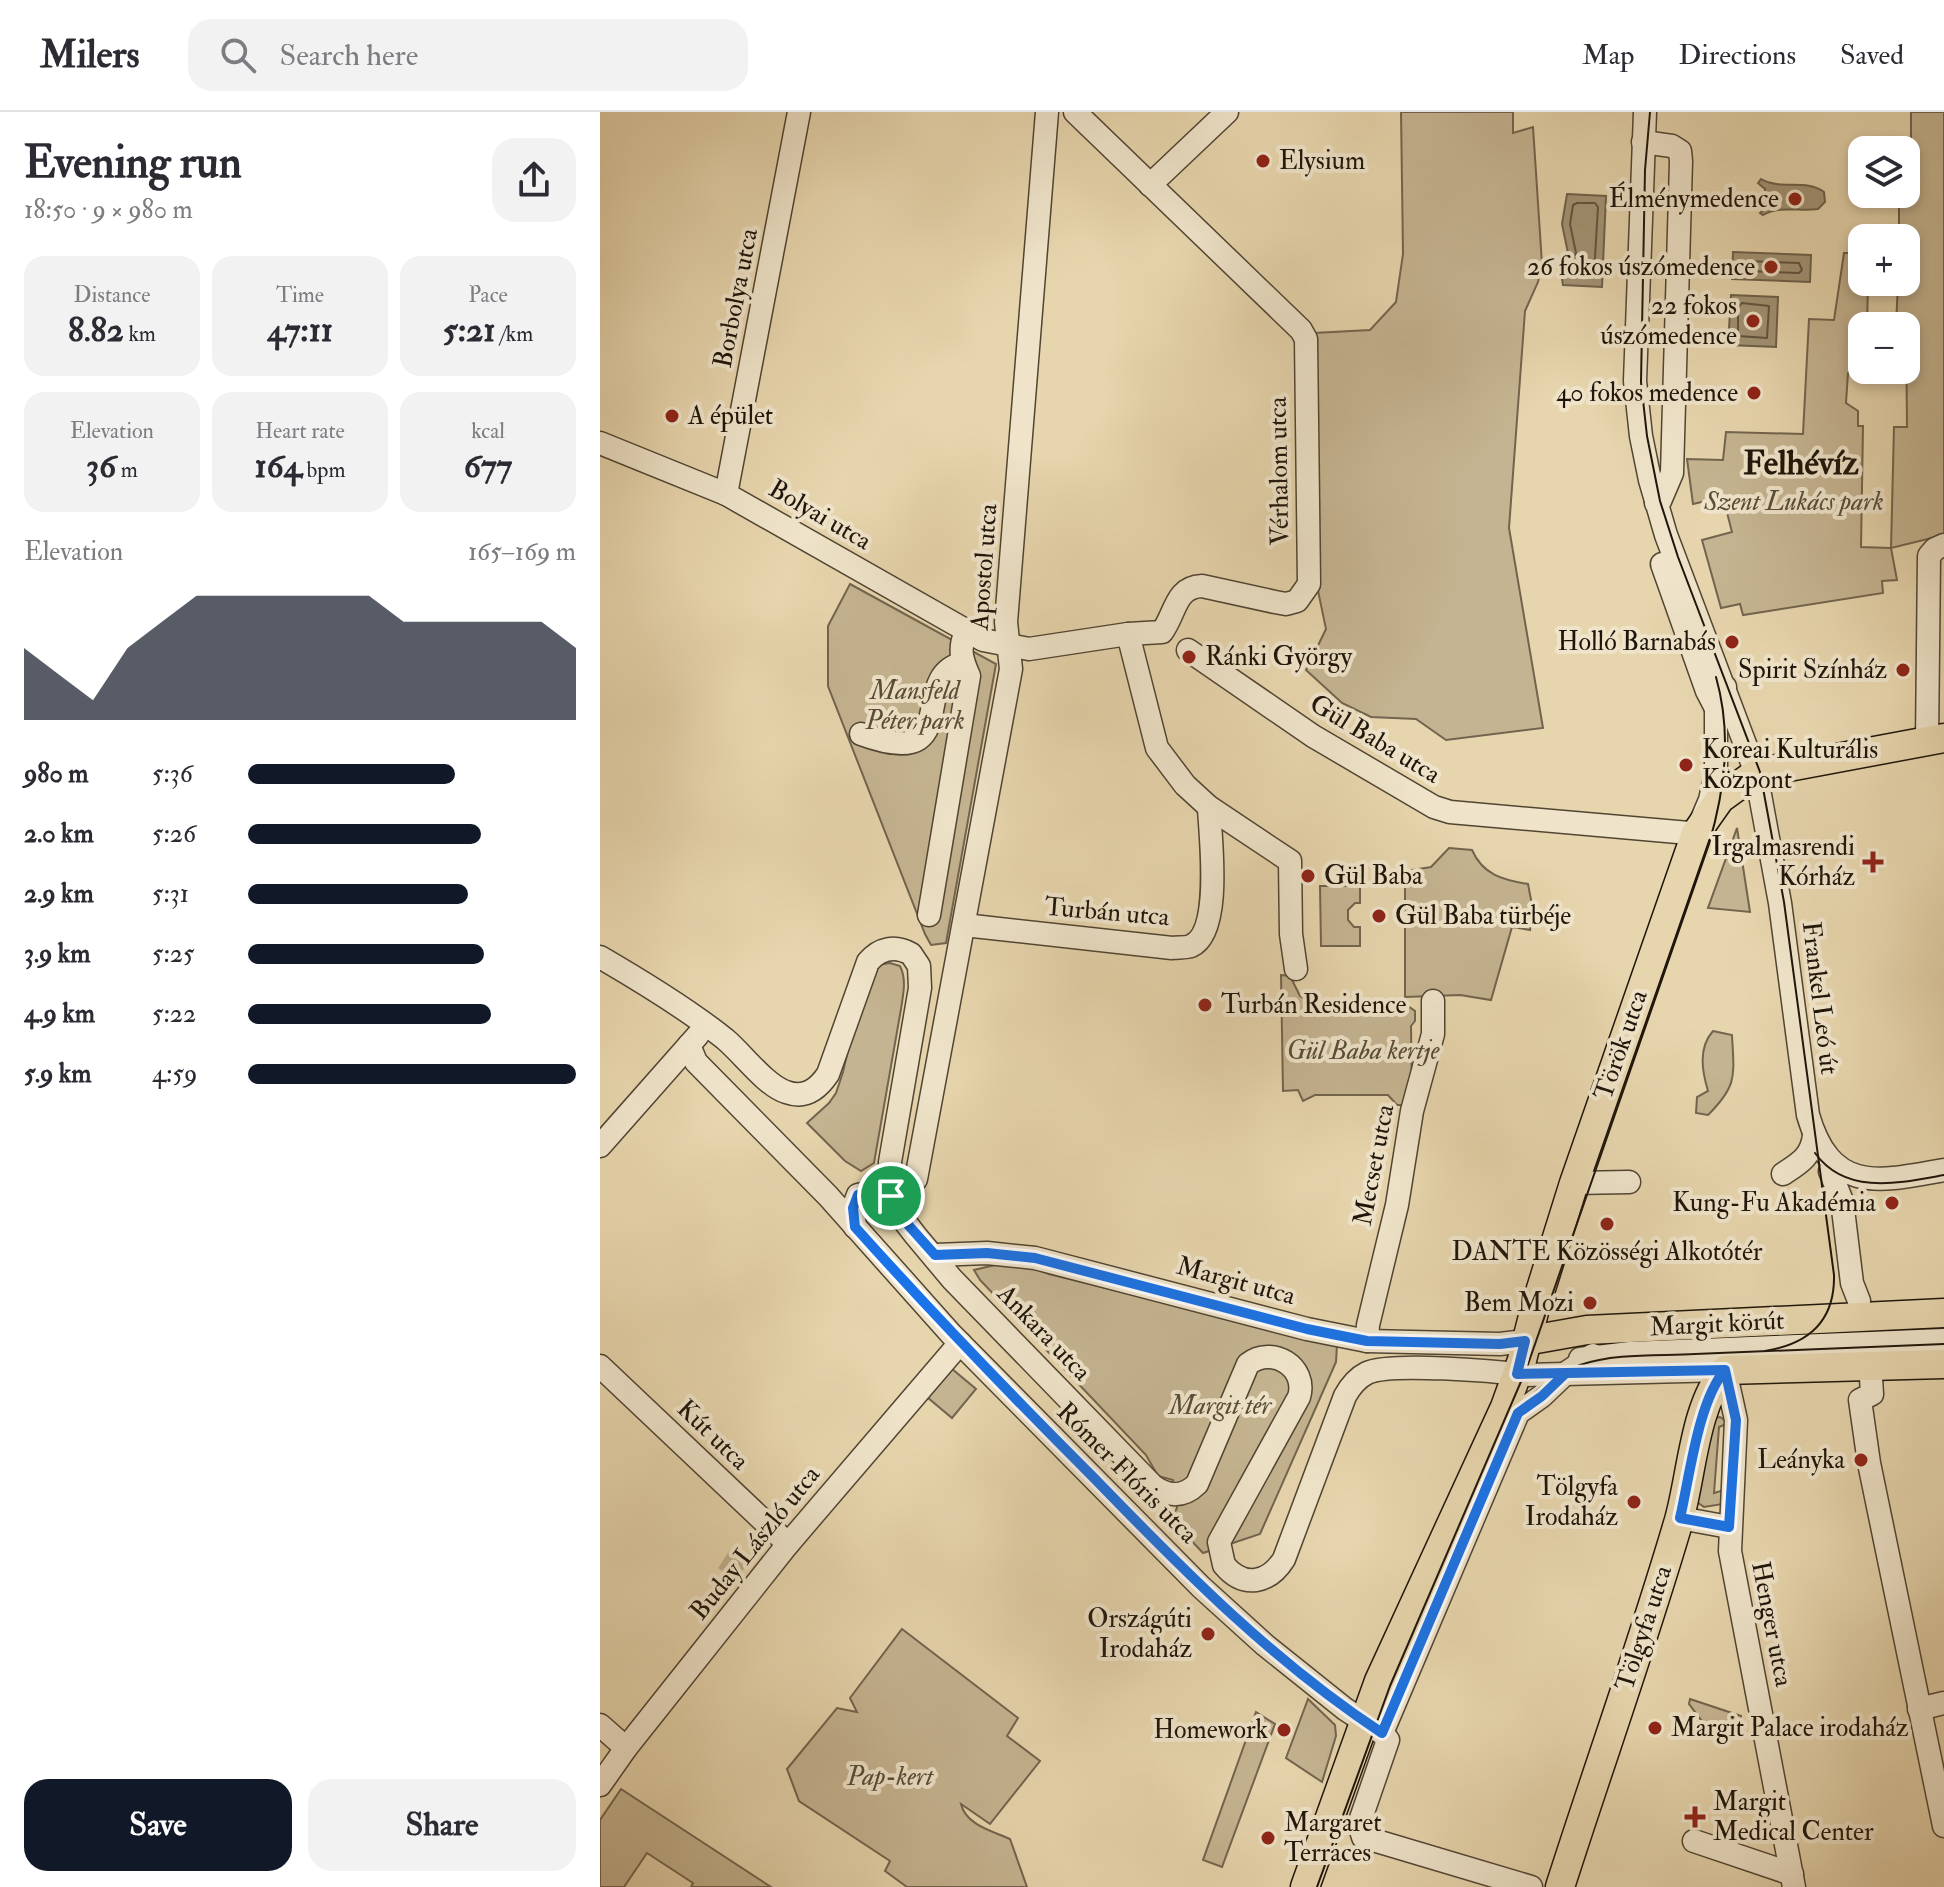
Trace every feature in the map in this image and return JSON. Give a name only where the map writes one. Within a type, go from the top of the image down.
[{"type":"main road","points":[[1756,773],[1935,740]]},
{"type":"main road","name":"Török utca","points":[[1525,1341],[1574,1183],[1696,833],[1720,799],[1756,773]]},
{"type":"main road","name":"Margit körút","points":[[1525,1341],[1587,1330],[1944,1313]]},
{"type":"main road","points":[[1305,1887],[1505,1407],[1525,1341]]},
{"type":"main road","name":"Margit körút","points":[[1725,1370],[1944,1364]]},
{"type":"main road","name":"Tölgyfa utca","points":[[1560,1887],[1680,1518],[1707,1403],[1714,1383],[1725,1370]]},
{"type":"street","name":"Borbolya utca","points":[[726,494],[799,112]]},
{"type":"street","name":"Apostol utca","points":[[891,1196],[905,1193],[916,1179],[1011,669],[1006,622],[1047,112]]},
{"type":"street","name":"Vérhalom utca","points":[[1007,644],[1029,649],[1162,632],[1181,593],[1190,586],[1286,604],[1297,601],[1309,584],[1306,339],[1301,330],[1075,112]]},
{"type":"street","points":[[1150,185],[1227,112]]},
{"type":"street","name":"Frankel Leó út","points":[[1645,112],[1635,381],[1646,459],[1656,503],[1756,773],[1780,903],[1811,1145],[1828,1159],[1833,1168],[1842,1201],[1852,1283],[1859,1301]]},
{"type":"street","points":[[1643,142],[1672,146],[1680,151],[1681,161],[1672,473],[1660,501],[1656,503]]},
{"type":"street","name":"Bolyai utca","points":[[600,443],[726,494],[966,632],[983,640],[1007,644]]},
{"type":"street","points":[[1646,459],[1672,459]]},
{"type":"street","name":"Frankel Leó út","points":[[1656,503],[1653,539],[1716,711],[1756,773]]},
{"type":"street","points":[[1935,740],[1929,556],[1944,545]]},
{"type":"street","points":[[929,915],[969,676],[960,645],[966,632]]},
{"type":"street","points":[[1128,634],[1157,748],[1185,785],[1209,807],[1290,861],[1291,934],[1296,969]]},
{"type":"street","name":"Gül Baba utca","points":[[1188,650],[1313,736],[1434,807],[1450,812],[1696,833]]},
{"type":"street","points":[[861,734],[889,743],[906,744],[920,739],[928,730],[939,681],[951,666],[963,663]]},
{"type":"street","points":[[1716,711],[1725,687]]},
{"type":"street","name":"Frankel Leó út","points":[[1696,833],[1710,800],[1716,773],[1716,711]]},
{"type":"street","name":"Turbán utca","points":[[964,925],[1172,948],[1191,946],[1201,937],[1210,917],[1209,807]]},
{"type":"street","points":[[600,957],[704,1023],[786,1092],[802,1094],[821,1085],[834,1061],[868,962],[880,951],[889,948],[911,954],[919,966],[920,988],[890,1162],[891,1196],[872,1192],[858,1195],[853,1208],[855,1227]]},
{"type":"street","name":"Mecset utca","points":[[1367,1341],[1368,1325],[1397,1205],[1412,1111],[1433,1034],[1433,1001]]},
{"type":"street","points":[[600,1146],[689,1045],[704,1023]]},
{"type":"street","name":"Rómer Flóris utca","points":[[689,1045],[696,1062],[855,1227],[960,1343],[1282,1669],[1372,1727]]},
{"type":"street","points":[[1783,1174],[1800,1163],[1811,1145]]},
{"type":"street","points":[[1833,1168],[1874,1180],[1944,1170]]},
{"type":"street","points":[[1574,1183],[1629,1182]]},
{"type":"street","name":"Ankara utca","points":[[891,1196],[902,1218],[952,1279],[1152,1485],[1167,1493],[1186,1493],[1197,1484],[1248,1364],[1257,1358],[1268,1357],[1285,1361],[1294,1368],[1299,1377],[1300,1392],[1222,1535],[1219,1548],[1224,1565]]},
{"type":"street","name":"Margit utca","points":[[935,1255],[987,1253],[1035,1258],[1307,1329],[1367,1341],[1500,1344],[1525,1341]]},
{"type":"street","name":"Margit körút","points":[[1517,1374],[1593,1355],[1944,1340]]},
{"type":"street","name":"Buday László utca","points":[[600,1785],[788,1544],[960,1343]]},
{"type":"street","points":[[1531,1887],[1363,1837],[1359,1824],[1388,1740],[1372,1727],[1518,1413],[1593,1355]]},
{"type":"street","name":"Kút utca","points":[[600,1366],[788,1544]]},
{"type":"street","points":[[1201,1587],[1224,1565],[1236,1576],[1249,1580],[1265,1578],[1277,1570],[1284,1559],[1345,1396],[1359,1378],[1379,1370],[1464,1369],[1517,1374]]},
{"type":"street","name":"Margit körút","points":[[1517,1374],[1725,1370]]},
{"type":"street","name":"Henger utca","points":[[1725,1370],[1736,1420],[1730,1551],[1793,1880]]},
{"type":"street","points":[[1871,1378],[1872,1394],[1860,1400],[1869,1463],[1944,1826]]},
{"type":"street","points":[[1680,1518],[1729,1527]]},
{"type":"street","points":[[1919,1709],[1944,1703]]},
{"type":"street","points":[[600,1725],[626,1748]]},
{"type":"street","points":[[1694,1841],[1793,1880]]},
{"type":"green space","points":[[1401,112],[1513,112],[1513,133],[1533,127],[1542,264],[1525,311],[1509,528],[1543,728],[1446,740],[1416,719],[1371,717],[1342,703],[1306,670],[1326,629],[1317,586],[1314,333],[1370,330],[1396,302],[1403,254]]},
{"type":"green space","points":[[1911,112],[1944,112],[1944,535],[1891,548],[1894,427],[1907,427],[1907,384],[1920,384],[1920,312],[1897,312],[1897,296],[1920,296],[1920,224],[1899,224],[1899,208],[1920,208],[1920,136],[1911,136]]},
{"type":"green space","name":"Szent Lukács park","points":[[1844,253],[1848,253],[1848,296],[1868,296],[1867,312],[1848,312],[1846,403],[1858,411],[1858,426],[1863,426],[1861,547],[1891,548],[1897,580],[1882,581],[1883,593],[1743,615],[1740,604],[1721,608],[1702,540],[1732,532],[1723,497],[1693,504],[1687,459],[1723,460],[1726,432],[1803,434],[1809,319],[1834,320]]},
{"type":"green space","name":"Mansfeld Péter park","points":[[850,584],[996,664],[946,943],[931,945],[925,934],[828,686],[828,626]]},
{"type":"green space","points":[[1737,828],[1750,912],[1708,908]]},
{"type":"green space","points":[[1449,848],[1472,850],[1488,871],[1510,881],[1528,884],[1533,910],[1530,930],[1512,927],[1491,1000],[1460,995],[1405,997],[1405,871],[1431,867]]},
{"type":"green space","points":[[1320,886],[1360,886],[1360,903],[1355,903],[1348,910],[1348,920],[1354,927],[1360,927],[1360,946],[1321,946]]},
{"type":"green space","points":[[890,963],[900,966],[902,971],[903,998],[874,1163],[861,1171],[845,1161],[807,1123],[836,1093],[859,1003],[878,965]]},
{"type":"green space","name":"Gül Baba kertje","points":[[1281,975],[1290,976],[1300,996],[1318,1006],[1408,1006],[1415,1011],[1415,1021],[1411,1026],[1412,1105],[1397,1105],[1388,1095],[1315,1095],[1303,1101],[1298,1090],[1283,1091]]},
{"type":"green space","points":[[1713,1031],[1732,1035],[1733,1070],[1725,1096],[1708,1115],[1696,1113],[1697,1097],[1708,1091],[1703,1052]]},
{"type":"green space","name":"Margit tér","points":[[999,1264],[1022,1264],[1049,1274],[1337,1345],[1336,1362],[1260,1534],[1203,1553],[1171,1519],[1177,1508],[1173,1480],[1158,1476],[1146,1455],[980,1280],[974,1270]]},
{"type":"green space","points":[[951,1368],[976,1389],[952,1418],[927,1397]]},
{"type":"green space","points":[[1720,1417],[1729,1423],[1719,1427],[1714,1493],[1724,1490],[1723,1504],[1704,1507],[1697,1502],[1714,1418]]},
{"type":"green space","name":"Pap-kert","points":[[902,1629],[1018,1718],[1007,1736],[1040,1761],[990,1824],[961,1804],[974,1822],[1010,1839],[1027,1887],[907,1887],[885,1871],[890,1861],[799,1801],[787,1769],[837,1708],[857,1712],[850,1698]]},
{"type":"green space","points":[[1308,1699],[1335,1725],[1336,1736],[1322,1782],[1286,1758]]},
{"type":"green space","points":[[1690,1699],[1741,1716],[1738,1727],[1734,1732],[1705,1725],[1689,1704]]},
{"type":"green space","points":[[1256,1712],[1275,1724],[1222,1867],[1203,1860]]},
{"type":"green space","points":[[621,1789],[771,1887],[691,1887],[693,1883],[647,1853],[624,1887],[600,1887],[600,1820]]},
{"type":"water","name":"Élménymedence","points":[[1761,179],[1817,188],[1824,192],[1825,202],[1818,209],[1783,209],[1763,215],[1760,213],[1765,208],[1765,189],[1758,183]]},
{"type":"water","points":[[1567,194],[1606,196],[1602,287],[1563,285],[1560,267],[1568,253],[1562,224]]},
{"type":"water","name":"26 fokos úszómedence","points":[[1733,252],[1811,255],[1810,282],[1732,279]]},
{"type":"water","name":"22 fokos úszómedence","points":[[1731,295],[1778,297],[1776,347],[1728,345]]},
{"type":"tunnel","points":[[724,1559],[746,1573]]},
{"type":"tram line","points":[[1650,112],[1645,170],[1641,382],[1647,436],[1660,501],[1678,557],[1760,772],[1784,902],[1834,1275],[1830,1305],[1816,1328],[1794,1343],[1765,1351]]},
{"type":"tram line","points":[[1317,1887],[1390,1686],[1526,1370],[1709,844],[1719,803],[1725,740],[1716,677]]},
{"type":"tram line","points":[[1815,1153],[1828,1167],[1858,1181],[1892,1183],[1944,1175]]},
{"type":"tram line","points":[[1513,1423],[1532,1395],[1560,1374],[1608,1358],[1944,1344]]},
{"type":"place","name":"Elysium","points":[[1263,161]]},
{"type":"place","name":"Élménymedence","points":[[1795,199]]},
{"type":"place","name":"26 fokos úszómedence","points":[[1771,267]]},
{"type":"place","name":"22 fokos úszómedence","points":[[1753,321]]},
{"type":"place","name":"40 fokos medence","points":[[1754,393]]},
{"type":"place","name":"A épület","points":[[672,416]]},
{"type":"place","name":"Holló Barnabás","points":[[1732,642]]},
{"type":"place","name":"Ránki György","points":[[1189,657]]},
{"type":"place","name":"Spirit Színház","points":[[1903,670]]},
{"type":"place","name":"Koreai Kulturális Központ","points":[[1686,765]]},
{"type":"place","name":"Irgalmasrendi Kórház","points":[[1873,862]]},
{"type":"place","name":"Gül Baba","points":[[1308,876]]},
{"type":"place","name":"Gül Baba türbéje","points":[[1379,916]]},
{"type":"place","name":"Turbán Residence","points":[[1205,1005]]},
{"type":"place","name":"Kung-Fu Akadémia","points":[[1892,1203]]},
{"type":"place","name":"DANTE Közösségi Alkotótér","points":[[1607,1224]]},
{"type":"place","name":"Bem Mozi","points":[[1590,1303]]},
{"type":"place","name":"Leányka","points":[[1861,1460]]},
{"type":"place","name":"Tölgyfa Irodaház","points":[[1634,1502]]},
{"type":"place","name":"Országúti Irodaház","points":[[1208,1634]]},
{"type":"place","name":"Margit Palace irodaház","points":[[1655,1728]]},
{"type":"place","name":"Homework","points":[[1284,1730]]},
{"type":"place","name":"Margit Medical Center","points":[[1695,1817]]},
{"type":"place","name":"Margaret Terraces","points":[[1268,1838]]},
{"type":"district","name":"Felhévíz","points":[[1801,463]]},
{"type":"route","points":[[891,1196],[872,1192],[858,1195],[853,1208],[855,1227],[951,1334],[1201,1587],[1318,1688],[1382,1733],[1518,1413],[1566,1373],[1687,1371],[1725,1370],[1714,1383],[1707,1403],[1680,1518],[1729,1527],[1736,1420],[1725,1370],[1566,1373],[1524,1375],[1517,1374],[1525,1341],[1500,1344],[1367,1341],[1307,1329],[1035,1258],[987,1253],[935,1255],[902,1218],[891,1196]]}]
